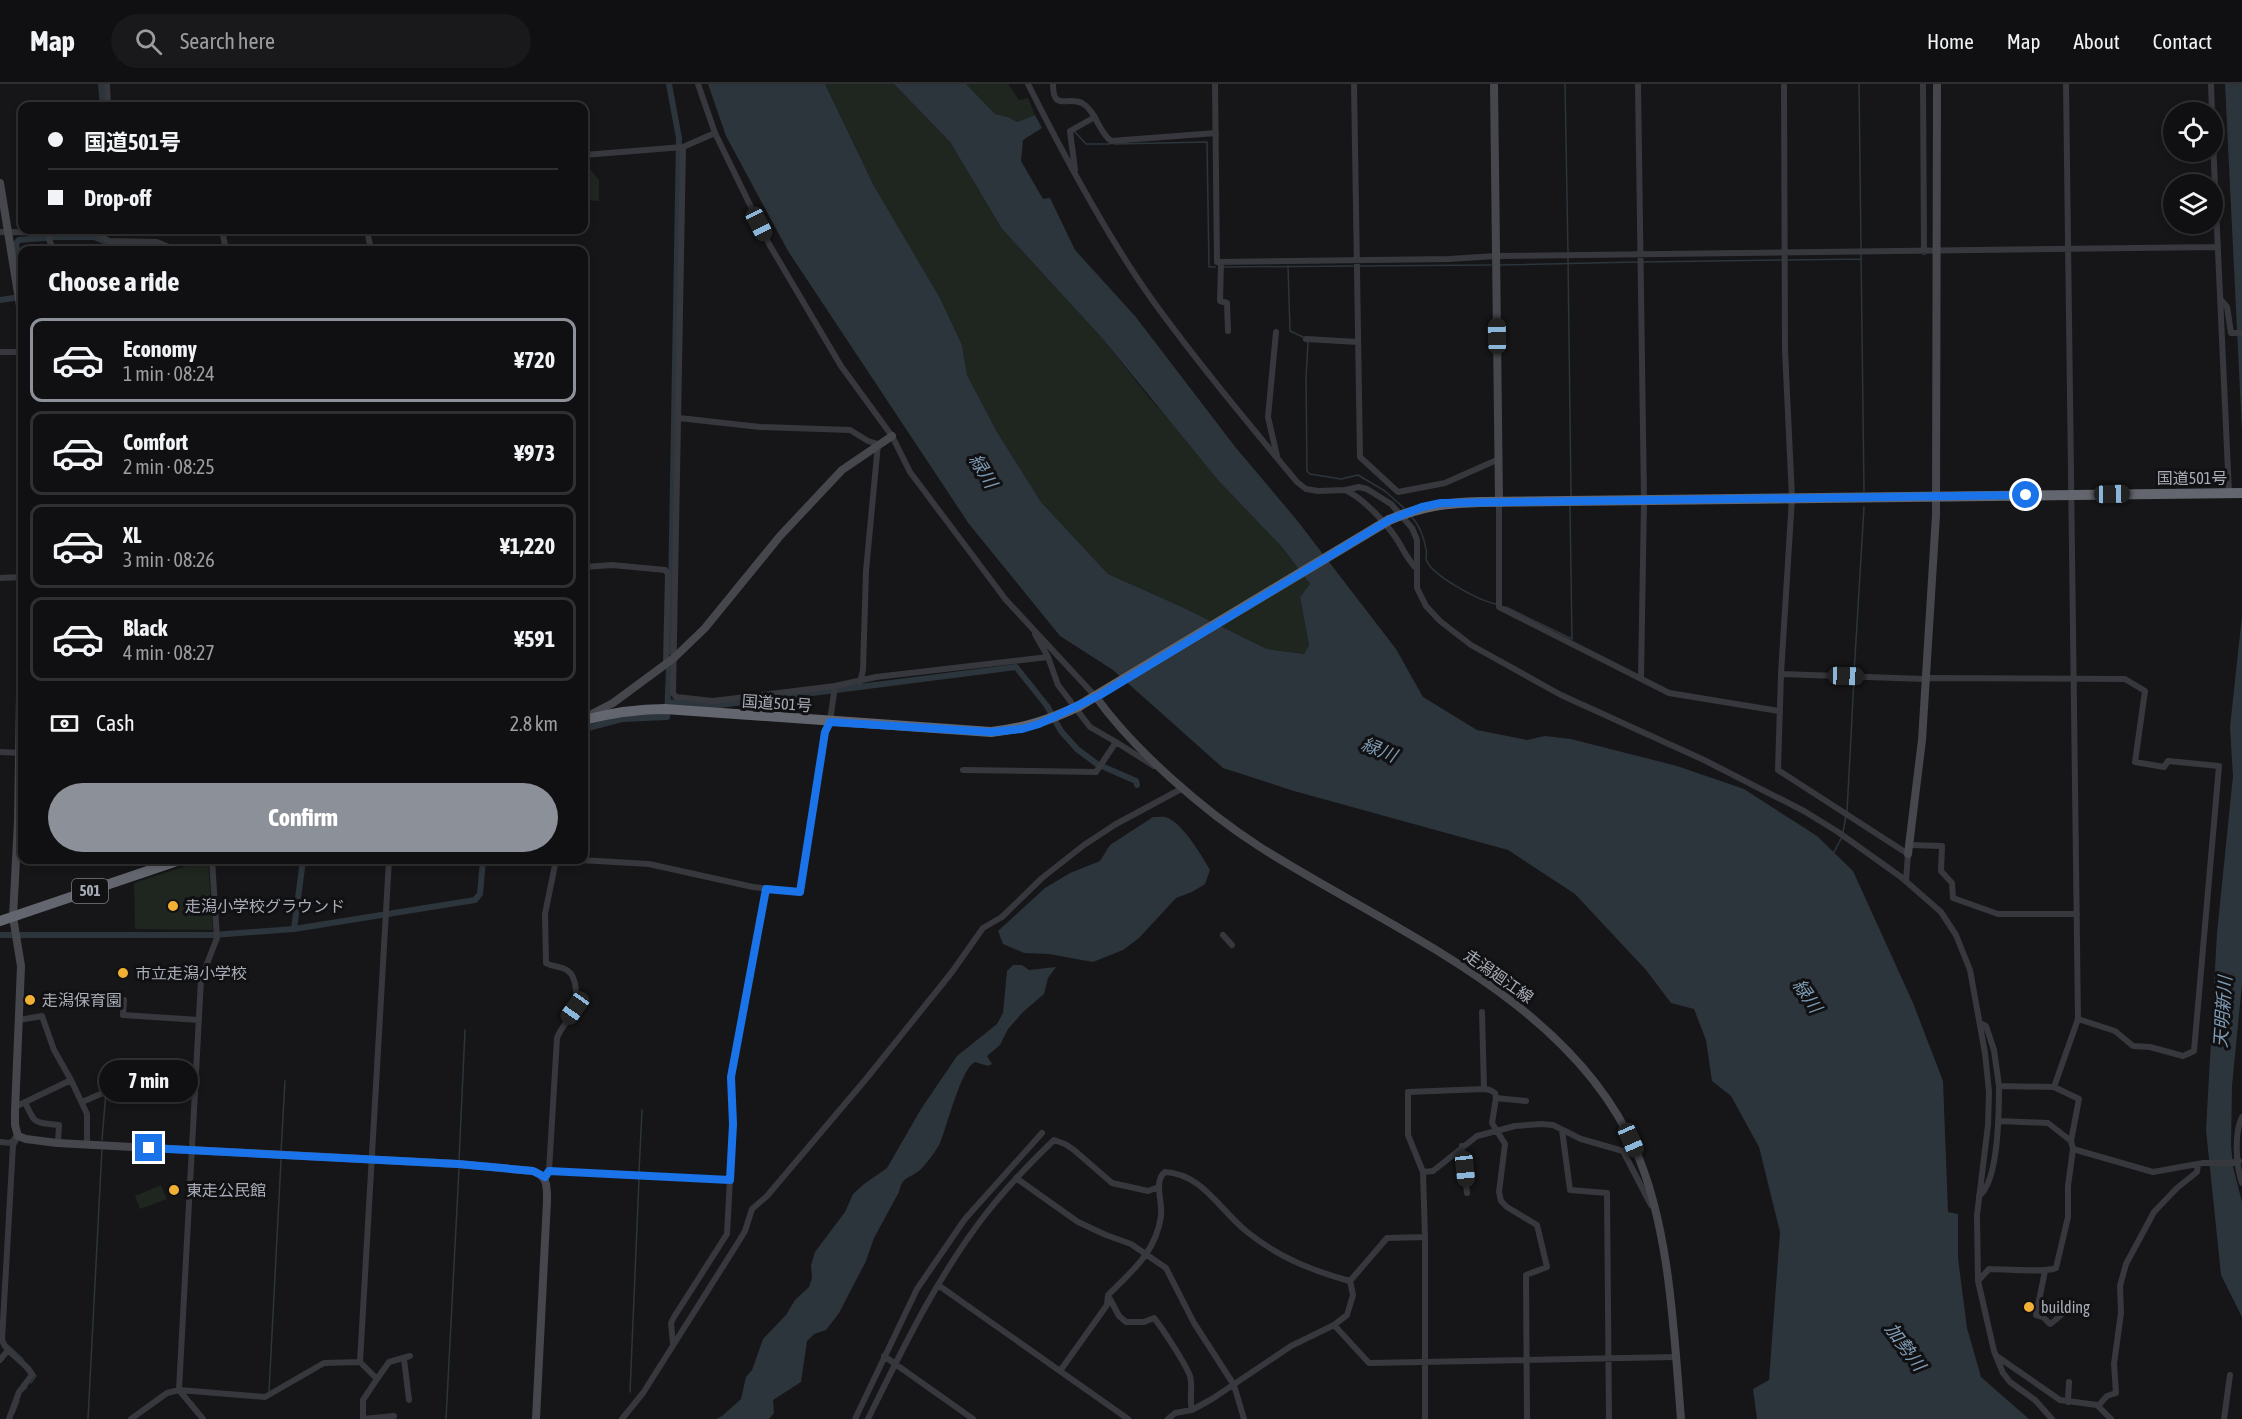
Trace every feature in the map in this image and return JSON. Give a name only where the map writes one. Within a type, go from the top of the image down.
[{"type":"highway","name":"国道501号","points":[[588,719],[612,712],[640,709],[991,732],[1022,729],[1056,717],[1098,696],[1384,524],[1422,507],[1441,503],[2235,493]]},
{"type":"highway","name":"501","points":[[0,921],[168,864]]},
{"type":"street","points":[[106,84],[108,102]]},
{"type":"street","points":[[698,84],[715,133],[744,194],[780,264],[852,384],[892,436],[910,472],[1006,600],[1098,696]]},
{"type":"street","points":[[1028,84],[1076,175],[1153,300],[1297,482],[1306,489],[1318,491],[1359,487],[1367,489],[1391,504],[1412,528],[1417,540],[1417,588],[1426,606],[1440,621],[1471,645],[1561,695],[1772,794],[1838,832],[1906,881],[1941,912],[1956,934],[1970,970],[1989,1092],[1988,1125],[1977,1215],[1978,1281],[1994,1351],[2003,1373],[2010,1383],[2035,1400],[2052,1419]]},
{"type":"street","points":[[1053,84],[1054,94],[1058,101],[1062,103],[1073,100],[1084,104],[1111,141],[1216,133]]},
{"type":"street","points":[[1215,84],[1217,262],[1356,259],[1496,260],[1640,255],[2217,247]]},
{"type":"street","points":[[1354,84],[1360,457],[1398,492],[1445,483],[1499,459]]},
{"type":"street","points":[[1494,84],[1499,607],[1669,693],[1779,711]]},
{"type":"street","points":[[1638,84],[1644,501],[1641,678]]},
{"type":"street","points":[[1784,84],[1785,350],[1792,498],[1779,711],[1778,770],[1909,850],[1942,846],[1941,870],[1952,883],[1953,898],[1998,914],[2077,914]]},
{"type":"street","points":[[1923,84],[1924,252]]},
{"type":"street","points":[[1906,881],[1922,740],[1936,496],[1937,84]]},
{"type":"street","points":[[2054,1087],[2078,1019],[2066,84]]},
{"type":"street","points":[[2211,84],[2212,102]]},
{"type":"street","points":[[1076,175],[1070,131],[1095,117]]},
{"type":"street","points":[[588,155],[680,147],[715,133]]},
{"type":"street","points":[[670,660],[679,418],[680,147]]},
{"type":"street","points":[[2214,162],[2217,247],[2235,493]]},
{"type":"street","points":[[0,183],[4,231],[18,299]]},
{"type":"street","points":[[31,234],[49,236],[60,234]]},
{"type":"street","points":[[86,234],[101,236],[109,241],[157,242],[166,246]]},
{"type":"street","points":[[49,236],[53,246]]},
{"type":"street","points":[[1221,262],[1220,301],[1227,303],[1228,331]]},
{"type":"street","points":[[2221,300],[2228,306],[2231,333],[2242,333]]},
{"type":"street","points":[[1276,332],[1268,417],[1278,458]]},
{"type":"street","points":[[1306,339],[1358,342]]},
{"type":"street","points":[[0,352],[18,352]]},
{"type":"street","points":[[679,418],[760,427],[850,430],[878,444]]},
{"type":"street","points":[[588,718],[613,703],[670,660],[705,628],[780,536],[834,478],[892,436]]},
{"type":"street","points":[[860,682],[863,670],[866,572],[878,444]]},
{"type":"street","points":[[1345,490],[1354,494],[1384,524],[1397,539],[1409,562],[1417,569]]},
{"type":"street","points":[[588,567],[622,566],[664,570],[668,574],[670,660],[673,693],[676,697],[707,702],[835,690],[876,677],[1048,657]]},
{"type":"street","points":[[0,578],[18,577]]},
{"type":"street","points":[[1032,629],[1048,657],[1058,686],[1090,727],[1170,776]]},
{"type":"street","points":[[1781,674],[1925,679],[2125,679],[2145,691],[2135,762],[2164,767],[2168,761],[2219,766],[2194,1051],[2183,1056],[2150,1047],[2133,1046],[2115,1031],[2078,1019]]},
{"type":"street","points":[[588,860],[649,864],[766,889],[800,892],[825,732],[830,722],[835,690]]},
{"type":"street","name":"走潟廻江線","points":[[1098,696],[1110,717],[1170,776],[1214,814],[1260,847],[1482,980],[1546,1029],[1581,1065],[1618,1115],[1645,1172],[1666,1267],[1682,1419]]},
{"type":"street","points":[[963,770],[1096,772],[1116,742]]},
{"type":"street","points":[[0,752],[18,753]]},
{"type":"street","points":[[622,1419],[644,1393],[745,1232],[753,1209],[866,1079],[952,972],[983,928],[1002,917],[1042,878],[1084,845],[1116,824],[1183,788]]},
{"type":"street","points":[[9,1419],[19,1392],[32,1375],[30,1370],[8,1350],[2,1340],[3,1252],[13,1145],[18,1136],[15,1125],[15,1107],[21,966],[13,917],[18,814]]},
{"type":"street","points":[[203,1419],[179,1390],[201,978],[217,935],[213,864]]},
{"type":"street","points":[[360,1362],[389,864]]},
{"type":"street","points":[[536,1419],[547,1174],[557,1038],[560,1029],[575,1008],[573,976],[567,970],[546,963],[546,903],[555,864]]},
{"type":"street","points":[[674,1345],[671,1323],[725,1239],[733,1124],[731,1077],[766,889]]},
{"type":"street","points":[[1223,935],[1232,945]]},
{"type":"street","points":[[124,1000],[123,1015],[199,1020]]},
{"type":"street","points":[[1482,1012],[1484,1089]]},
{"type":"street","points":[[20,1020],[42,1016],[54,1050],[87,1114],[87,1144]]},
{"type":"street","points":[[1979,1196],[1984,1193],[1994,1162],[1999,1121],[1999,1086],[1994,1050],[1986,1026],[1980,1023]]},
{"type":"street","points":[[15,1107],[71,1080]]},
{"type":"street","points":[[1978,1281],[1989,1269],[2045,1271],[2056,1268],[2068,1217],[2068,1186],[2073,1149],[2071,1142],[2079,1099],[2054,1087],[1999,1086]]},
{"type":"street","points":[[1425,1419],[1423,1172],[1408,1135],[1408,1092],[1484,1089],[1494,1093],[1496,1098],[1492,1123],[1505,1144],[1499,1192],[1501,1201],[1537,1225],[1547,1267],[1526,1275],[1527,1419]]},
{"type":"street","points":[[82,1102],[103,1093]]},
{"type":"street","points":[[1496,1098],[1526,1101]]},
{"type":"street","points":[[25,1102],[33,1120],[37,1123],[59,1125],[58,1143]]},
{"type":"street","points":[[2242,1117],[2238,1129],[2238,1161],[2242,1183]]},
{"type":"street","points":[[1999,1121],[2048,1123],[2071,1142]]},
{"type":"street","points":[[1423,1172],[1433,1171],[1476,1136],[1515,1126],[1553,1125],[1581,1139],[1623,1151],[1656,1214]]},
{"type":"street","points":[[1562,1130],[1570,1190],[1607,1193],[1609,1419]]},
{"type":"street","points":[[855,1419],[917,1289],[944,1249],[989,1191],[1042,1133]]},
{"type":"street","points":[[18,1136],[58,1143],[461,1165],[547,1174],[730,1180]]},
{"type":"street","points":[[0,1142],[11,1143],[18,1136]]},
{"type":"street","points":[[868,1419],[938,1285],[984,1216],[1016,1178],[1053,1140],[1074,1150],[1112,1183],[1148,1191],[1160,1187]]},
{"type":"street","points":[[1462,1146],[1467,1193]]},
{"type":"street","points":[[2073,1149],[2153,1172],[2201,1163],[2238,1161]]},
{"type":"street","points":[[2098,1406],[2107,1396],[2116,1393],[2114,1365],[2121,1313],[2120,1286],[2126,1264],[2154,1212],[2177,1188],[2197,1172],[2201,1163]]},
{"type":"street","points":[[1060,1371],[1107,1305],[1108,1296],[1146,1256],[1161,1216],[1161,1175],[1166,1172],[1188,1176],[1200,1184],[1246,1231],[1270,1248],[1316,1272],[1350,1281]]},
{"type":"street","points":[[1016,1178],[1078,1222],[1131,1244],[1166,1268],[1194,1323],[1234,1385],[1244,1419]]},
{"type":"street","points":[[1350,1281],[1387,1238],[1425,1237]]},
{"type":"street","points":[[2045,1271],[2036,1316],[2043,1317],[2050,1324],[2067,1310],[2078,1305]]},
{"type":"street","points":[[1168,1419],[1175,1413],[1192,1410],[1234,1385],[1291,1346],[1334,1325],[1350,1310],[1353,1295],[1350,1281]]},
{"type":"street","points":[[938,1285],[1125,1418]]},
{"type":"street","points":[[1108,1296],[1113,1307],[1126,1322],[1144,1322],[1154,1318],[1161,1326],[1190,1377],[1189,1400],[1192,1410]]},
{"type":"street","points":[[1334,1325],[1369,1364],[1675,1356]]},
{"type":"street","points":[[0,1360],[8,1350]]},
{"type":"street","points":[[884,1356],[973,1419]]},
{"type":"street","points":[[394,1416],[363,1419],[363,1400],[389,1362],[407,1357],[409,1400]]},
{"type":"street","points":[[1998,1357],[2060,1400],[2091,1403],[2098,1406],[2111,1419]]},
{"type":"street","points":[[131,1419],[167,1393],[179,1390],[265,1397],[324,1363],[360,1362],[377,1379]]},
{"type":"street","points":[[2224,1419],[2230,1375]]},
{"type":"street","points":[[2068,1399],[2069,1382]]},
{"type":"shaded area","points":[[825,84],[894,84],[950,142],[1002,229],[1102,338],[1147,395],[1282,547],[1310,584],[1300,597],[1309,645],[1305,654],[1267,649],[1108,574],[1041,502],[997,432],[967,375],[962,345],[940,298],[874,186]]},
{"type":"shaded area","points":[[966,84],[1008,84],[1019,100],[1028,98],[1035,115],[1017,122],[995,114]]},
{"type":"shaded area","points":[[588,168],[599,180],[599,201],[588,200]]},
{"type":"shaded area","name":"走潟小学校グラウンド","points":[[192,864],[208,864],[213,930],[135,929],[134,883]]},
{"type":"shaded area","points":[[161,1185],[167,1199],[140,1209],[135,1196]]},
{"type":"water","points":[[708,84],[825,84],[874,186],[940,298],[962,345],[967,375],[997,432],[1041,502],[1108,574],[1267,649],[1304,654],[1309,645],[1300,597],[1310,584],[1282,547],[1219,481],[1102,338],[1002,229],[950,142],[894,84],[966,84],[995,114],[1017,122],[1035,115],[1042,128],[1023,140],[1021,161],[1043,199],[1050,198],[1075,250],[1135,316],[1236,448],[1296,519],[1396,649],[1423,697],[1477,730],[1527,740],[1545,736],[1571,739],[1677,766],[1744,789],[1817,836],[1853,871],[1913,1003],[1943,1081],[1948,1212],[1958,1214],[1958,1258],[1967,1328],[1981,1377],[2029,1419],[1757,1419],[1753,1389],[1769,1380],[1780,1232],[1759,1147],[1731,1096],[1712,1081],[1706,1040],[1694,1009],[1671,1003],[1646,970],[1575,894],[1508,850],[1294,791],[1223,768],[1113,670],[1060,636],[969,524],[788,251],[726,136]]},
{"type":"water","points":[[2225,84],[2242,84],[2242,432]]},
{"type":"water","name":"天明新川","points":[[2242,616],[2242,984],[2232,1086],[2231,1145],[2233,1167],[2242,1202],[2242,1317],[2221,1275],[2206,1130],[2217,933],[2233,776],[2230,727]]},
{"type":"water","points":[[1153,817],[1168,818],[1186,833],[1210,870],[1205,884],[1176,898],[1139,938],[1123,950],[1093,962],[1049,954],[1024,953],[1003,944],[998,931],[1045,888],[1070,873],[1100,861],[1110,845]]},
{"type":"water","points":[[1013,965],[1022,965],[1029,970],[1056,967],[1048,978],[1044,994],[1023,1012],[1008,1029],[1000,1045],[987,1056],[992,1064],[988,1066],[975,1062],[965,1075],[938,1146],[921,1169],[903,1182],[839,1313],[826,1330],[814,1334],[807,1341],[801,1382],[773,1400],[774,1413],[769,1419],[716,1419],[741,1399],[746,1377],[752,1370],[763,1339],[786,1315],[795,1300],[809,1287],[815,1252],[845,1212],[853,1194],[887,1168],[921,1109],[957,1056],[997,1024],[1003,1013],[1007,971]]},
{"type":"waterway","points":[[101,84],[103,102]]},
{"type":"waterway","points":[[669,84],[679,138],[670,652]]},
{"type":"waterway","points":[[1565,84],[1568,253]]},
{"type":"waterway","points":[[1859,84],[1861,248]]},
{"type":"waterway","points":[[1075,132],[1086,144],[1110,144]]},
{"type":"waterway","points":[[1114,144],[1207,142],[1209,267],[1215,267]]},
{"type":"waterway","points":[[18,258],[16,243],[19,240],[94,237],[111,244],[131,246]]},
{"type":"waterway","points":[[1861,252],[1864,491]]},
{"type":"waterway","points":[[1568,258],[1571,496]]},
{"type":"waterway","points":[[1787,260],[1861,259]]},
{"type":"waterway","points":[[1643,262],[1782,260]]},
{"type":"waterway","points":[[1499,265],[1638,262]]},
{"type":"waterway","points":[[1358,266],[1491,265]]},
{"type":"waterway","points":[[1288,266],[1290,331],[1303,337]]},
{"type":"waterway","points":[[1223,267],[1353,266]]},
{"type":"waterway","points":[[0,300],[14,298]]},
{"type":"waterway","points":[[1308,342],[1307,471],[1310,474],[1341,479],[1358,475],[1385,491],[1404,508]]},
{"type":"waterway","points":[[1506,607],[1572,639],[1570,506]]},
{"type":"waterway","points":[[1854,674],[1864,507]]},
{"type":"waterway","points":[[1411,516],[1423,536],[1429,565],[1456,586],[1496,604]]},
{"type":"waterway","points":[[668,702],[712,706],[1016,667],[1047,706],[1061,731],[1077,749],[1097,764],[1136,781],[1137,785]]},
{"type":"waterway","points":[[588,728],[622,719],[667,717],[669,669]]},
{"type":"waterway","points":[[1847,812],[1854,679]]},
{"type":"waterway","points":[[1843,832],[1846,816]]},
{"type":"waterway","points":[[1833,854],[1842,837]]},
{"type":"waterway","points":[[294,929],[302,864]]},
{"type":"waterway","points":[[0,935],[213,935],[294,929],[475,900],[480,894],[483,864]]},
{"type":"waterway","points":[[459,1161],[465,1030]]},
{"type":"waterway","points":[[102,1140],[108,1067]]},
{"type":"waterway","points":[[281,1152],[285,1081]]},
{"type":"waterway","points":[[639,1172],[642,1110]]},
{"type":"waterway","points":[[88,1419],[102,1148]]},
{"type":"waterway","points":[[269,1392],[281,1160]]},
{"type":"waterway","points":[[446,1419],[459,1169]]},
{"type":"waterway","points":[[630,1392],[639,1179]]},
{"type":"waterway","points":[[9,1346],[23,1359]]},
{"type":"waterway","points":[[30,1367],[36,1376],[31,1383]]},
{"type":"waterway","points":[[23,1391],[27,1387]]},
{"type":"waterway","points":[[14,1413],[19,1401]]},
{"type":"place","name":"走潟小学校グラウンド","points":[[173,906]]},
{"type":"place","name":"市立走潟小学校","points":[[123,973]]},
{"type":"place","name":"走潟保育園","points":[[30,1000]]},
{"type":"place","name":"東走公民館","points":[[174,1190]]},
{"type":"place","name":"building","points":[[2029,1307]]},
{"type":"route","points":[[149,1148],[458,1164],[533,1171],[545,1177],[549,1171],[730,1180],[733,1124],[731,1077],[766,889],[800,892],[825,732],[830,722],[965,732],[1022,729],[1039,724],[1100,695],[1389,520],[1422,507],[1441,503],[2026,495]]},
{"type":"water label","name":"緑川","points":[[983,471]]},
{"type":"water label","name":"緑川","points":[[1379,750]]},
{"type":"water label","name":"緑川","points":[[1807,996]]},
{"type":"water label","name":"加勢川","points":[[1905,1347]]}]
